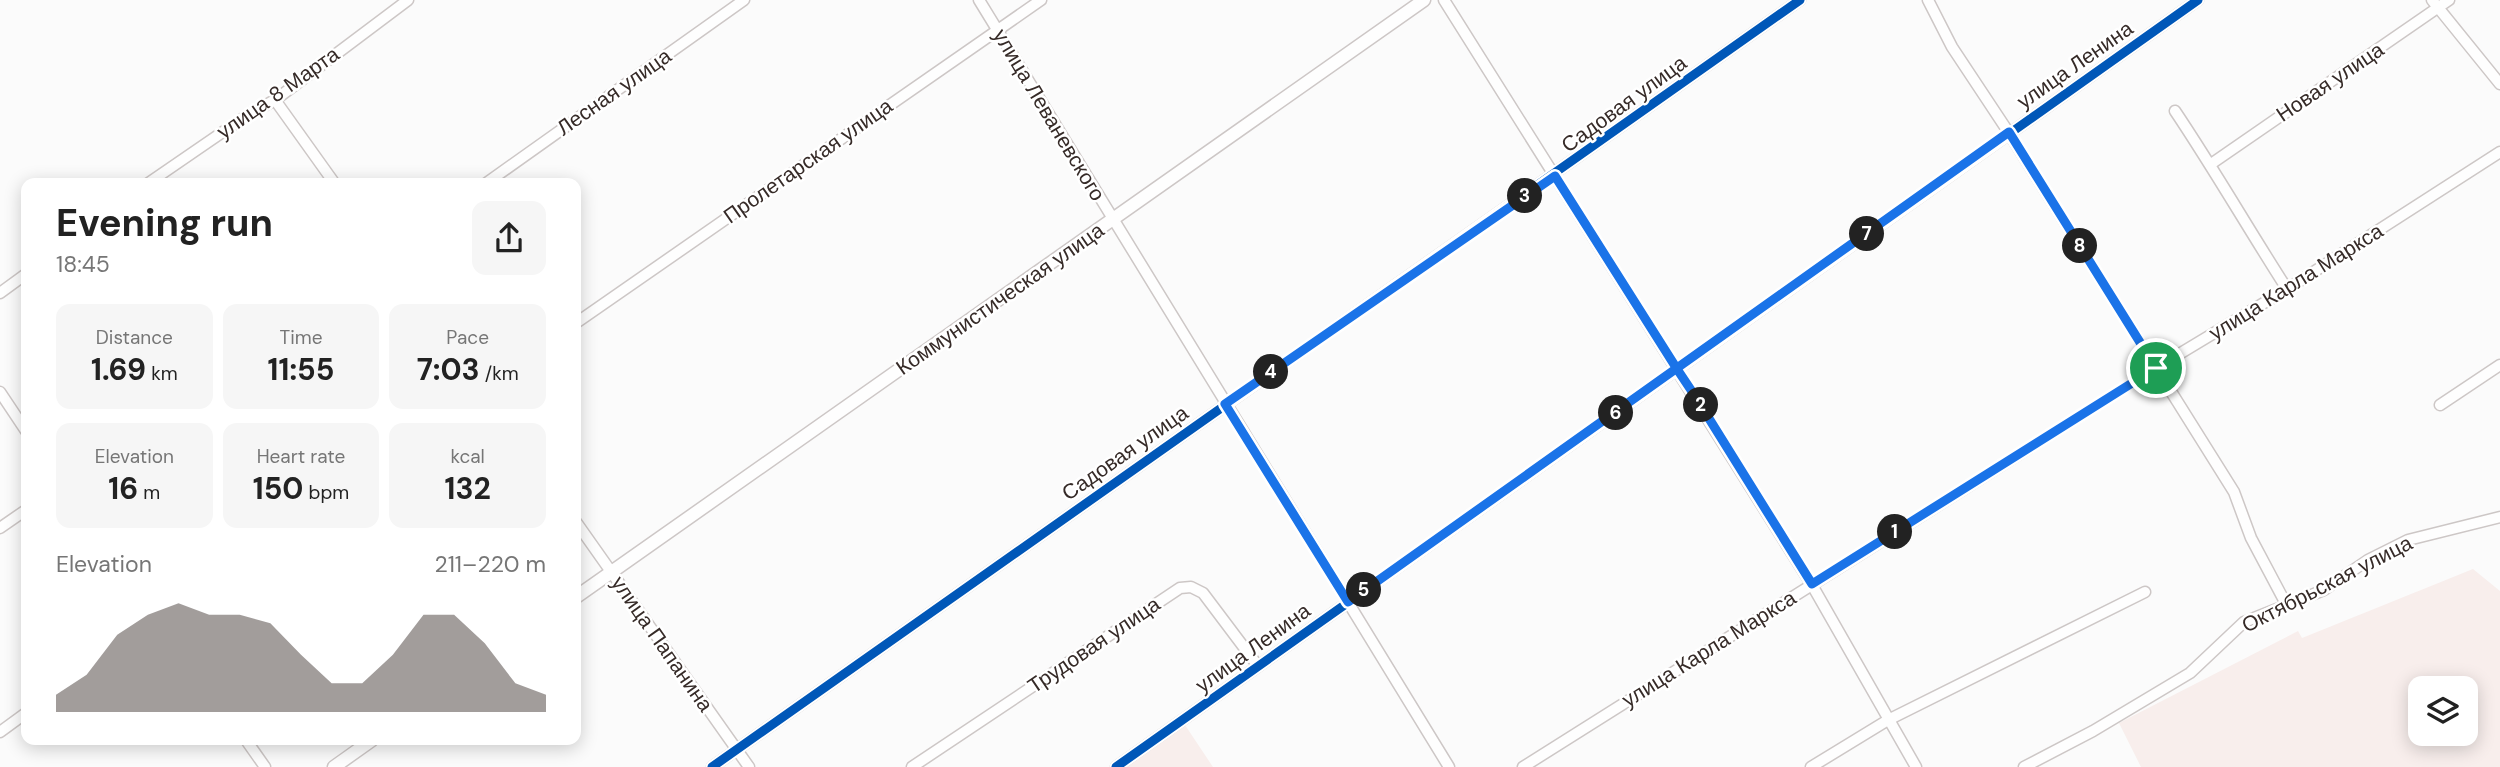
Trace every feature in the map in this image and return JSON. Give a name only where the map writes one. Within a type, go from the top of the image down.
[{"type":"street","name":"улица 8 Марта","points":[[156,178],[246,116],[275,100],[408,0]]},
{"type":"street","name":"Лесная улица","points":[[493,178],[744,0]]},
{"type":"street","name":"улица Леваневского","points":[[979,0],[1449,767]]},
{"type":"street","name":"Пролетарская улица","points":[[581,320],[1041,0]]},
{"type":"street","name":"Коммунистическая улица","points":[[581,594],[1424,0]]},
{"type":"street","points":[[1444,0],[1812,584],[1916,767]]},
{"type":"street","name":"Садовая улица","points":[[712,767],[929,617],[1225,404],[1555,176],[1800,0]]},
{"type":"street","points":[[1928,0],[1952,47],[2009,132],[2234,492],[2250,538],[2286,604]]},
{"type":"street","name":"улица Ленина","points":[[1116,767],[2198,0]]},
{"type":"street","name":"Новая улица","points":[[2211,163],[2330,82],[2435,4],[2449,0]]},
{"type":"street","points":[[2435,4],[2500,84]]},
{"type":"street","points":[[275,100],[331,178]]},
{"type":"street","points":[[2175,111],[2211,163],[2223,189],[2287,289]]},
{"type":"street","name":"улица Карла Маркса","points":[[1523,767],[2156,368],[2287,289],[2500,152]]},
{"type":"street","points":[[0,293],[21,278]]},
{"type":"street","points":[[2440,405],[2500,366]]},
{"type":"street","points":[[0,392],[21,424]]},
{"type":"street","points":[[0,528],[21,513]]},
{"type":"street","name":"Октябрьская улица","points":[[2024,767],[2093,731],[2190,673],[2244,622],[2323,590],[2368,560],[2407,540],[2500,517]]},
{"type":"street","name":"улица Папанина","points":[[581,529],[749,767]]},
{"type":"street","name":"Трудовая улица","points":[[912,767],[1180,588],[1191,587],[1203,593],[1258,666]]},
{"type":"street","points":[[1811,767],[1888,720],[2145,592]]},
{"type":"street","points":[[0,732],[21,717]]},
{"type":"street","points":[[250,745],[265,767]]},
{"type":"street","points":[[334,767],[365,745]]},
{"type":"shaded area","points":[[2473,569],[2500,591],[2500,767],[2141,767],[2119,723],[2298,631],[2302,638]]},
{"type":"shaded area","points":[[1185,725],[1213,767],[1126,767]]},
{"type":"cycle path","points":[[712,767],[1800,0]]},
{"type":"cycle path","points":[[1116,767],[2198,0]]},
{"type":"route","points":[[2156,368],[1812,584],[1695,396],[1677,369],[1555,176],[1225,404],[1348,602],[1677,369],[2009,132],[2156,368]]}]
